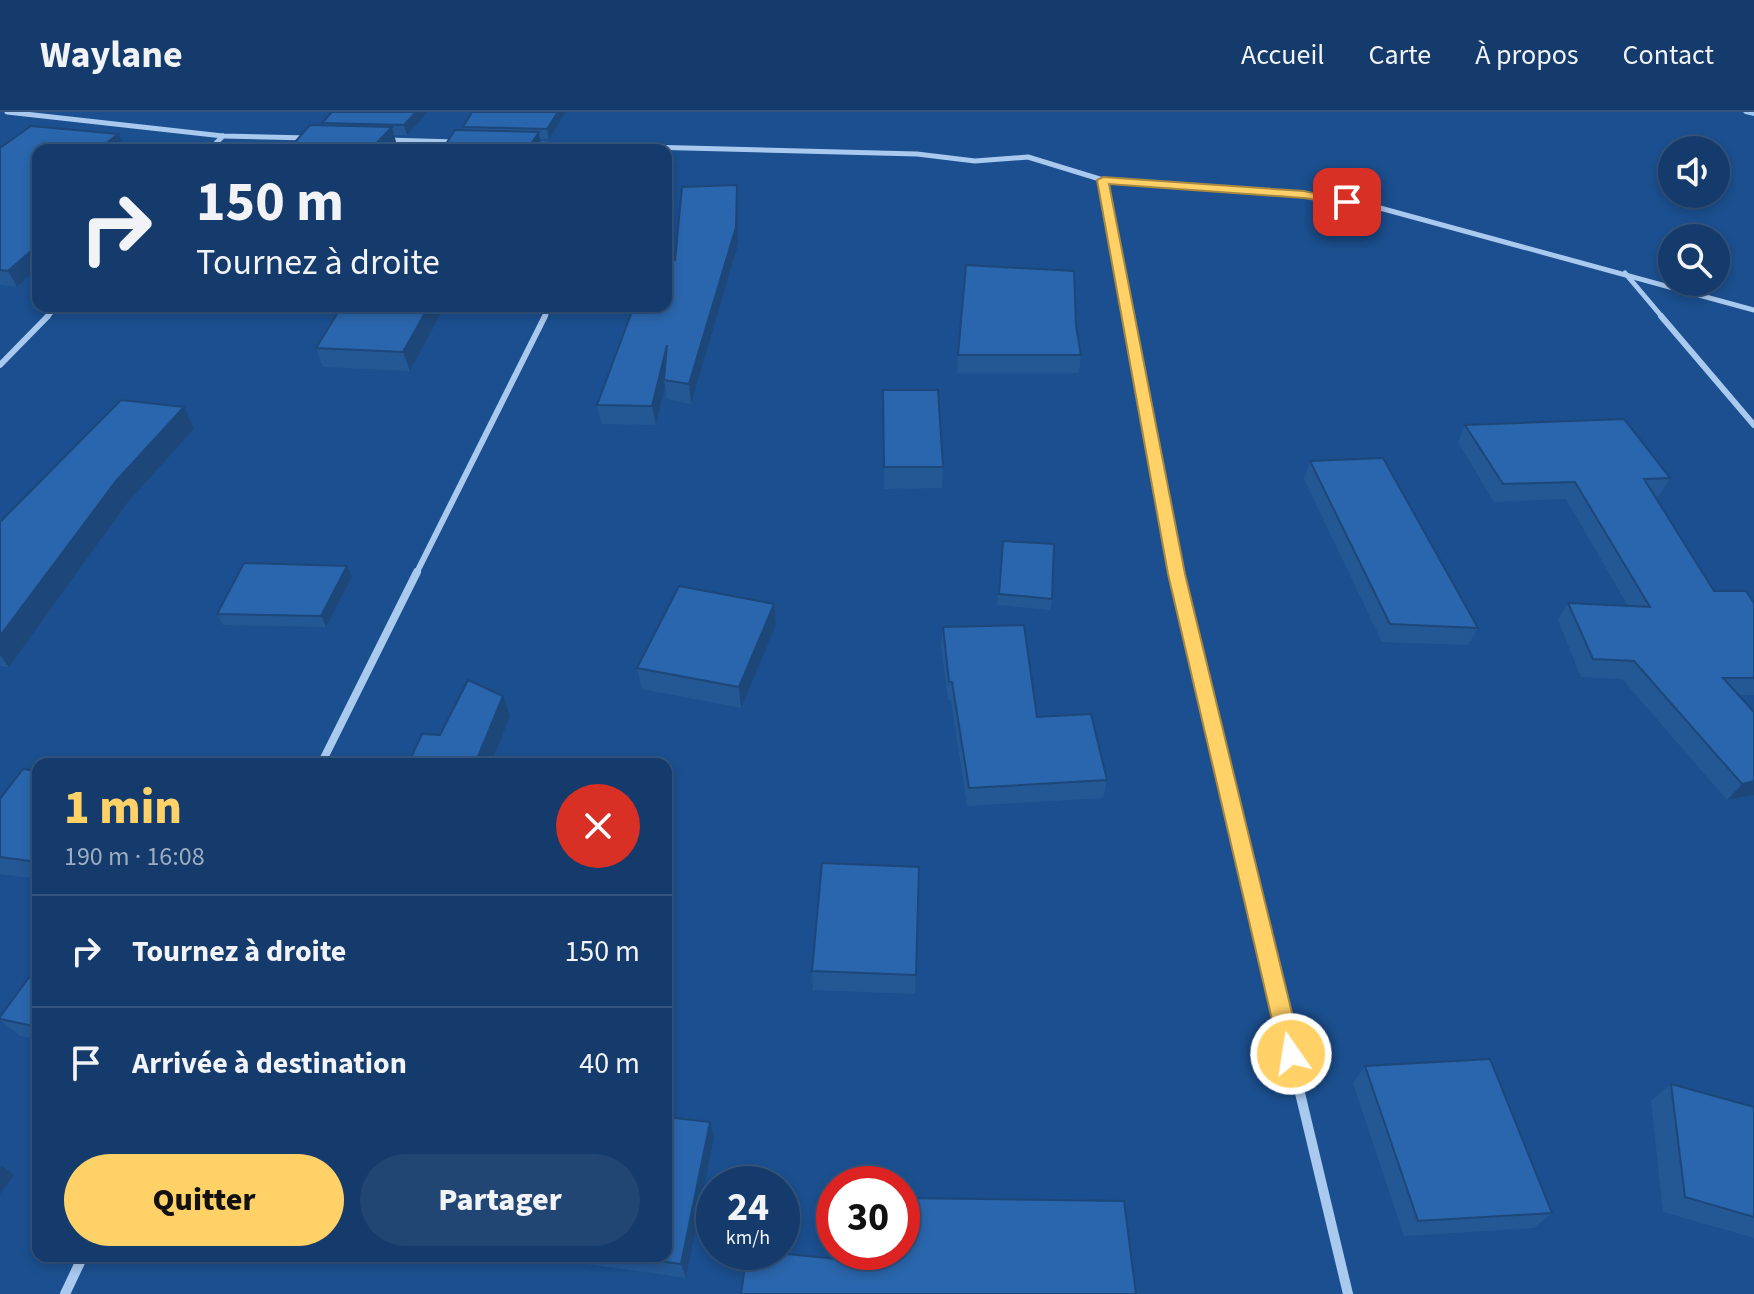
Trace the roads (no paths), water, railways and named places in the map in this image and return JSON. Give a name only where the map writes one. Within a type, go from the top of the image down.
[{"type":"street","points":[[7,112],[223,136],[316,138]]},
{"type":"street","points":[[215,144],[223,136]]},
{"type":"street","points":[[378,140],[471,143]]},
{"type":"street","points":[[672,149],[917,154],[975,161],[1028,157],[1103,180],[1304,195],[1369,205],[1625,272],[1754,310]]},
{"type":"street","points":[[1103,180],[1176,574],[1348,1294]]},
{"type":"street","points":[[1625,272],[1754,425]]},
{"type":"street","points":[[0,365],[51,312]]},
{"type":"street","points":[[324,758],[399,601],[506,399],[547,312]]},
{"type":"street","points":[[65,1294],[80,1262]]},
{"type":"waterway","points":[[1749,112],[1754,113]]}]
